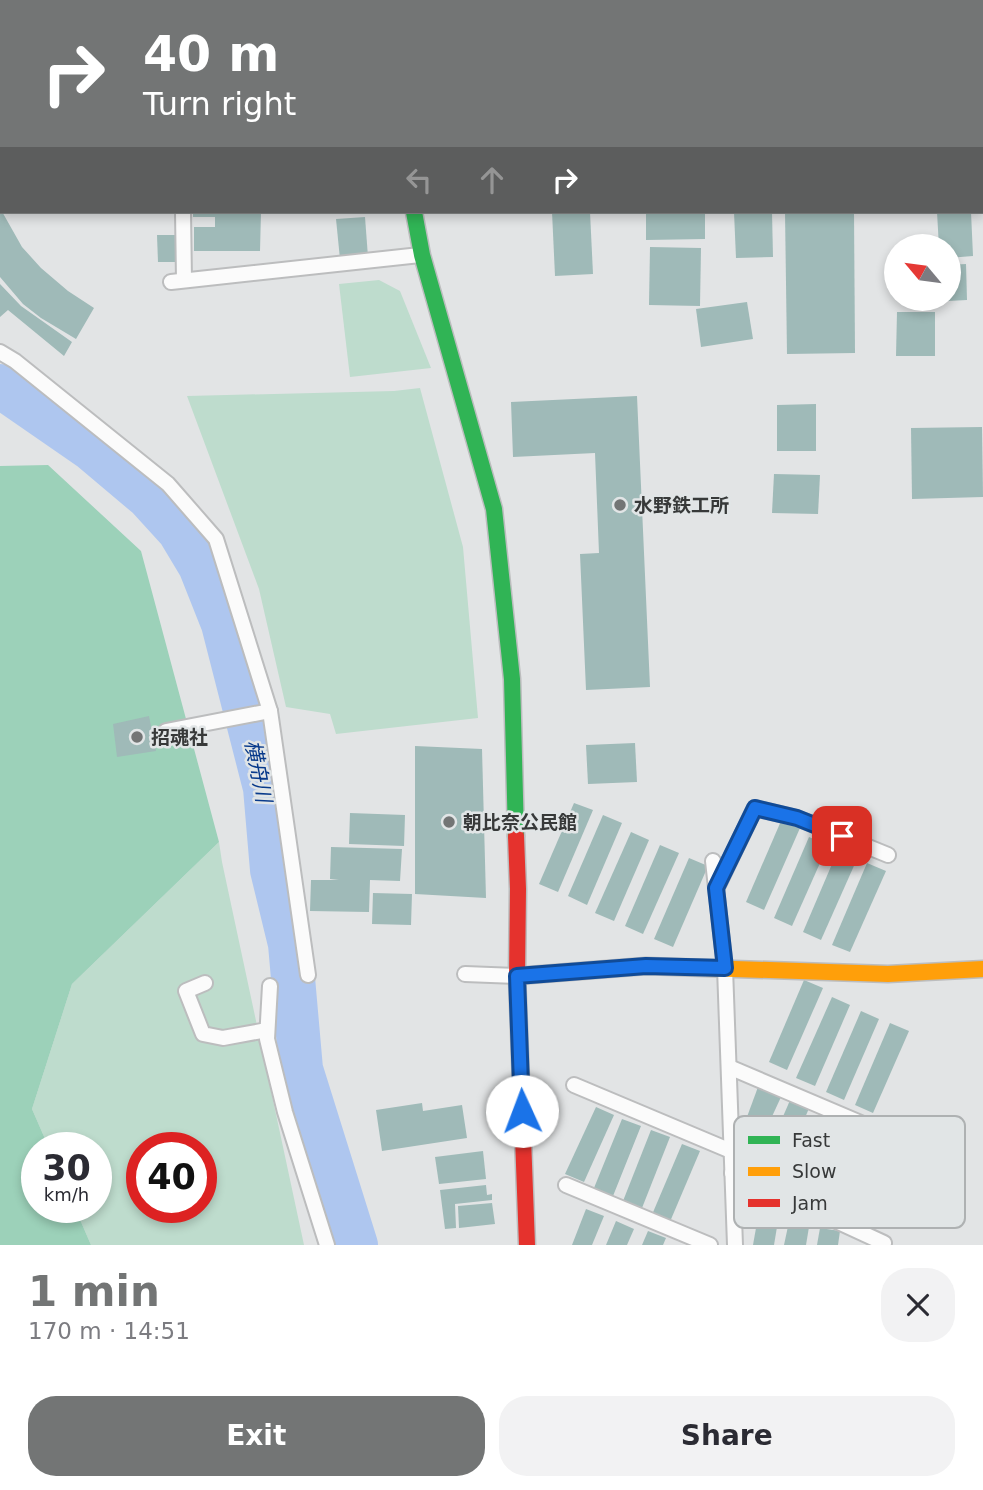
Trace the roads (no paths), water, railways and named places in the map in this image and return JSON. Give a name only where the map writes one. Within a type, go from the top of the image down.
[{"type":"street","points":[[414,214],[422,255],[494,509],[512,679],[518,889],[517,976],[527,1245]]},
{"type":"street","points":[[517,976],[646,966],[888,974],[983,969]]},
{"type":"lane","points":[[183,214],[177,281],[422,255]]},
{"type":"lane","points":[[0,352],[15,361],[168,484],[216,539],[270,711],[309,975]]},
{"type":"lane","points":[[166,732],[270,711]]},
{"type":"lane","points":[[716,888],[755,808],[797,818],[888,855]]},
{"type":"lane","points":[[713,861],[725,968],[734,1221]]},
{"type":"lane","points":[[465,974],[517,976]]},
{"type":"lane","points":[[205,983],[186,991],[203,1034],[223,1038],[267,1030]]},
{"type":"lane","points":[[270,986],[267,1039],[285,1112],[327,1245]]},
{"type":"lane","points":[[729,1067],[844,1116]]},
{"type":"lane","points":[[574,1085],[731,1151]]},
{"type":"lane","points":[[566,1185],[710,1245]]},
{"type":"lane","points":[[851,1228],[884,1243]]},
{"type":"waterway","name":"横舟川","points":[[0,386],[91,449],[148,497],[179,531],[200,566],[223,624],[265,788],[272,870],[290,944],[301,1069],[356,1245]]},
{"type":"place","name":"水野鉄工所","points":[[620,505]]},
{"type":"place","name":"招魂社","points":[[137,737]]},
{"type":"place","name":"朝比奈公民館","points":[[449,822]]}]
